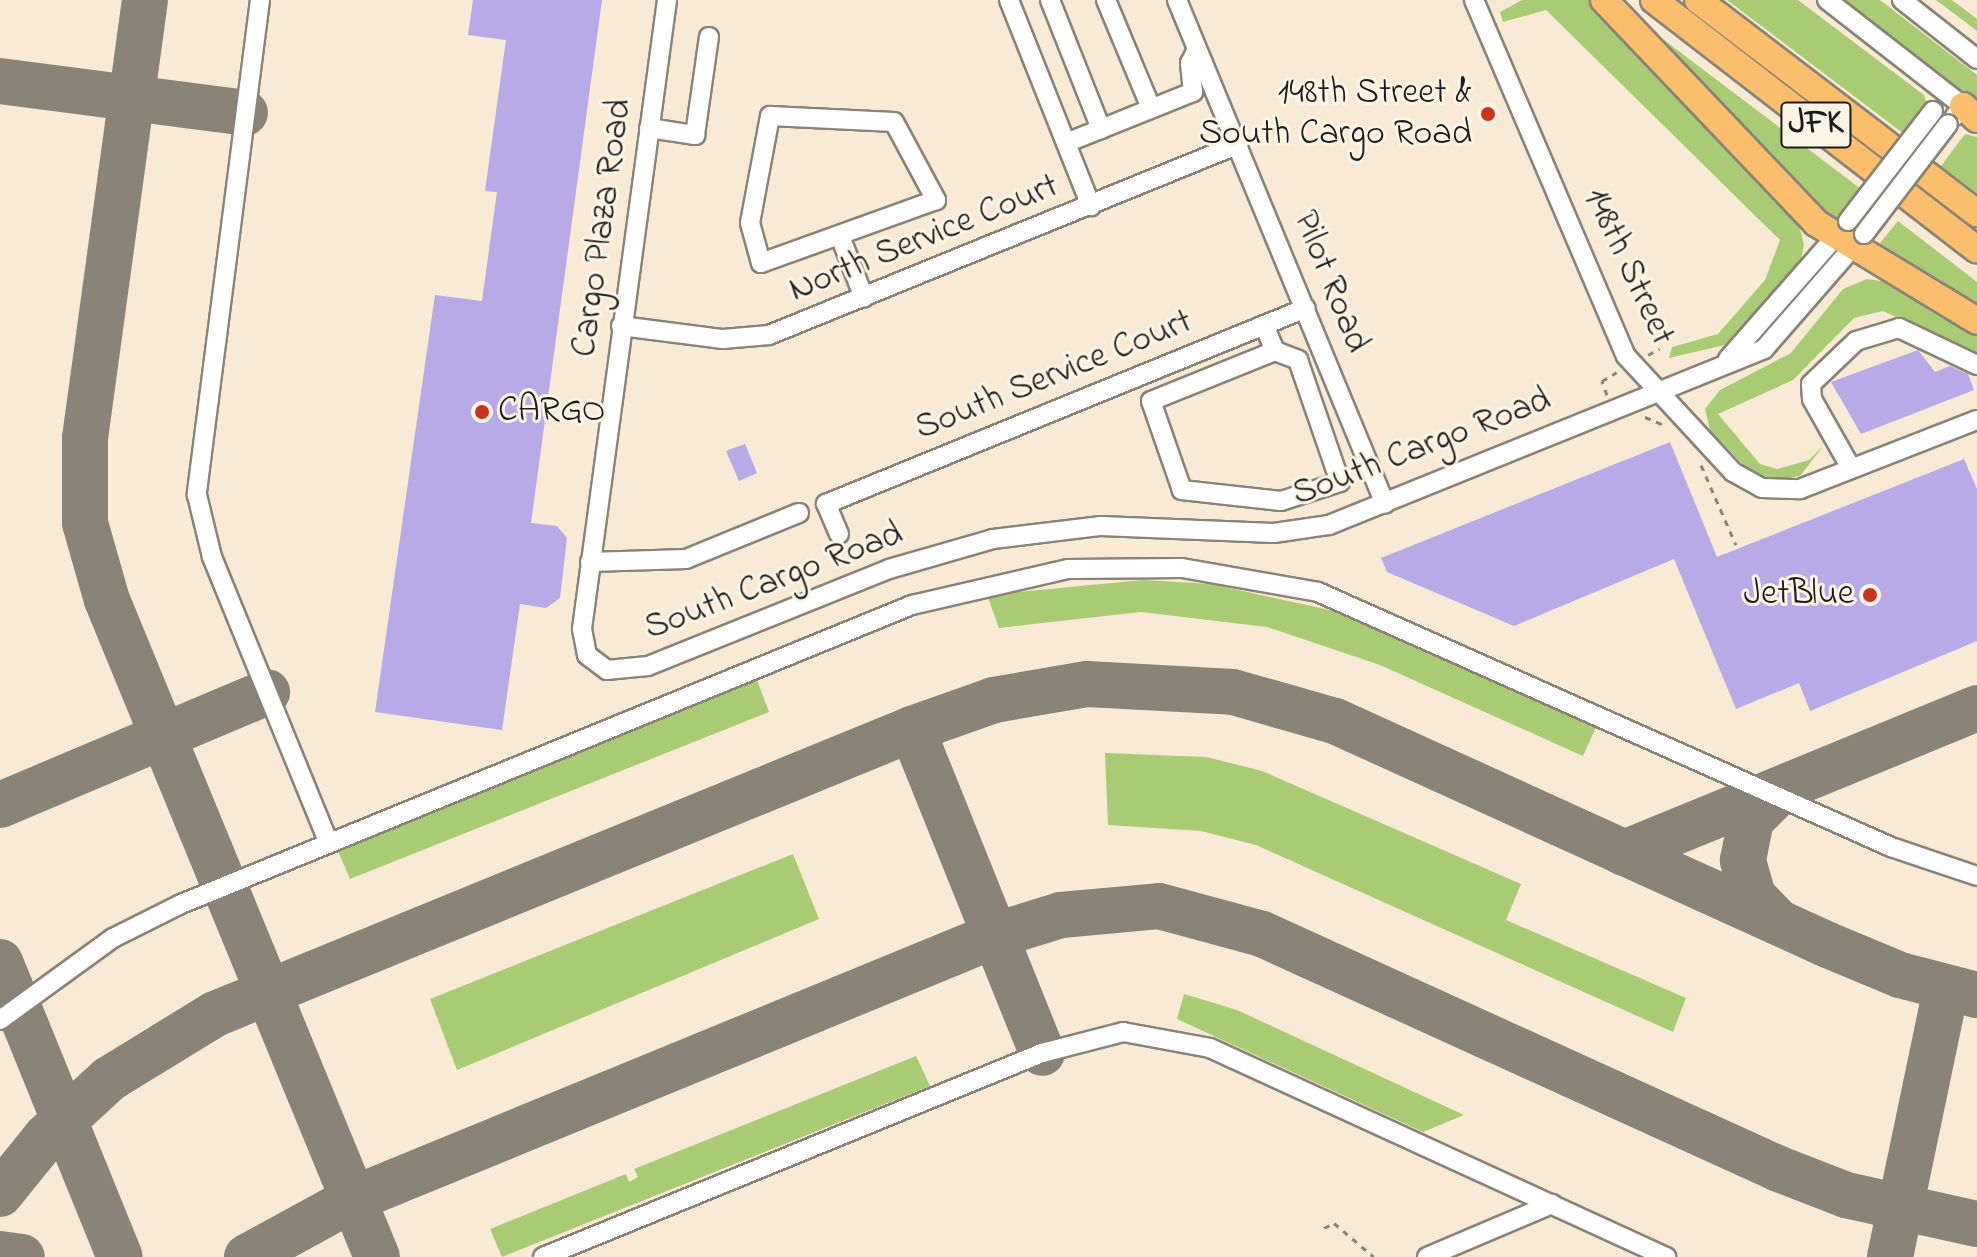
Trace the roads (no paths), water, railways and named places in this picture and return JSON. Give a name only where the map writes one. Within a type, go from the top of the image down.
[{"type":"highway","points":[[1604,0],[1850,236],[1977,321]]},
{"type":"highway","name":"JFK","points":[[1654,0],[1977,250]]},
{"type":"highway","name":"JFK","points":[[1698,0],[1977,213]]},
{"type":"street","points":[[260,0],[197,495],[212,557],[329,843]]},
{"type":"street","name":"Cargo Plaza Road","points":[[587,655],[582,629],[590,562],[667,0]]},
{"type":"street","points":[[1009,0],[1091,206]]},
{"type":"street","points":[[1050,0],[1101,129]]},
{"type":"street","points":[[1106,0],[1151,108]]},
{"type":"street","name":"Pilot Road","points":[[1177,0],[1215,85],[1385,504]]},
{"type":"street","name":"148th Street","points":[[1474,0],[1633,363],[1751,484],[1790,491],[1977,420]]},
{"type":"street","points":[[1827,0],[1959,111]]},
{"type":"street","points":[[1902,0],[1977,59]]},
{"type":"street","points":[[649,128],[695,135],[709,37]]},
{"type":"street","points":[[1066,143],[1193,92],[1190,63],[1197,50]]},
{"type":"street","name":"South Cargo Road","points":[[587,655],[607,670],[636,670],[901,564],[993,539],[1127,526],[1303,532],[1385,504],[1723,364],[1785,333],[1933,111],[1959,111]]},
{"type":"street","name":"South Cargo Road","points":[[1850,236],[1959,111]]},
{"type":"street","points":[[770,116],[894,122],[922,164],[936,200],[840,236],[761,263],[750,223],[770,116]]},
{"type":"street","name":"North Service Court","points":[[621,326],[758,338],[864,298],[1239,144]]},
{"type":"street","points":[[840,236],[864,298]]},
{"type":"street","name":"South Service Court","points":[[839,534],[826,504],[1306,308]]},
{"type":"street","points":[[1264,325],[1275,351],[1298,360],[1340,482],[1281,501],[1182,490],[1151,401],[1275,351]]},
{"type":"street","points":[[1851,468],[1812,399],[1811,384],[1856,341],[1899,328],[1977,365]]},
{"type":"street","points":[[590,562],[686,559],[799,513]]},
{"type":"street","points":[[0,1020],[113,938],[329,843],[912,605],[1028,575],[1182,568],[1318,592],[1397,621],[1891,847],[1977,876]]},
{"type":"street","points":[[543,1257],[1042,1053],[1123,1032],[1210,1048],[1666,1257]]},
{"type":"street","points":[[1427,1257],[1552,1204]]},
{"type":"street","points":[[1475,1238],[1482,1257]]},
{"type":"place","name":"148th Street & South Cargo Road","points":[[1488,114]]},
{"type":"place","name":"CARGO","points":[[482,412]]},
{"type":"place","name":"JetBlue","points":[[1870,595]]}]
